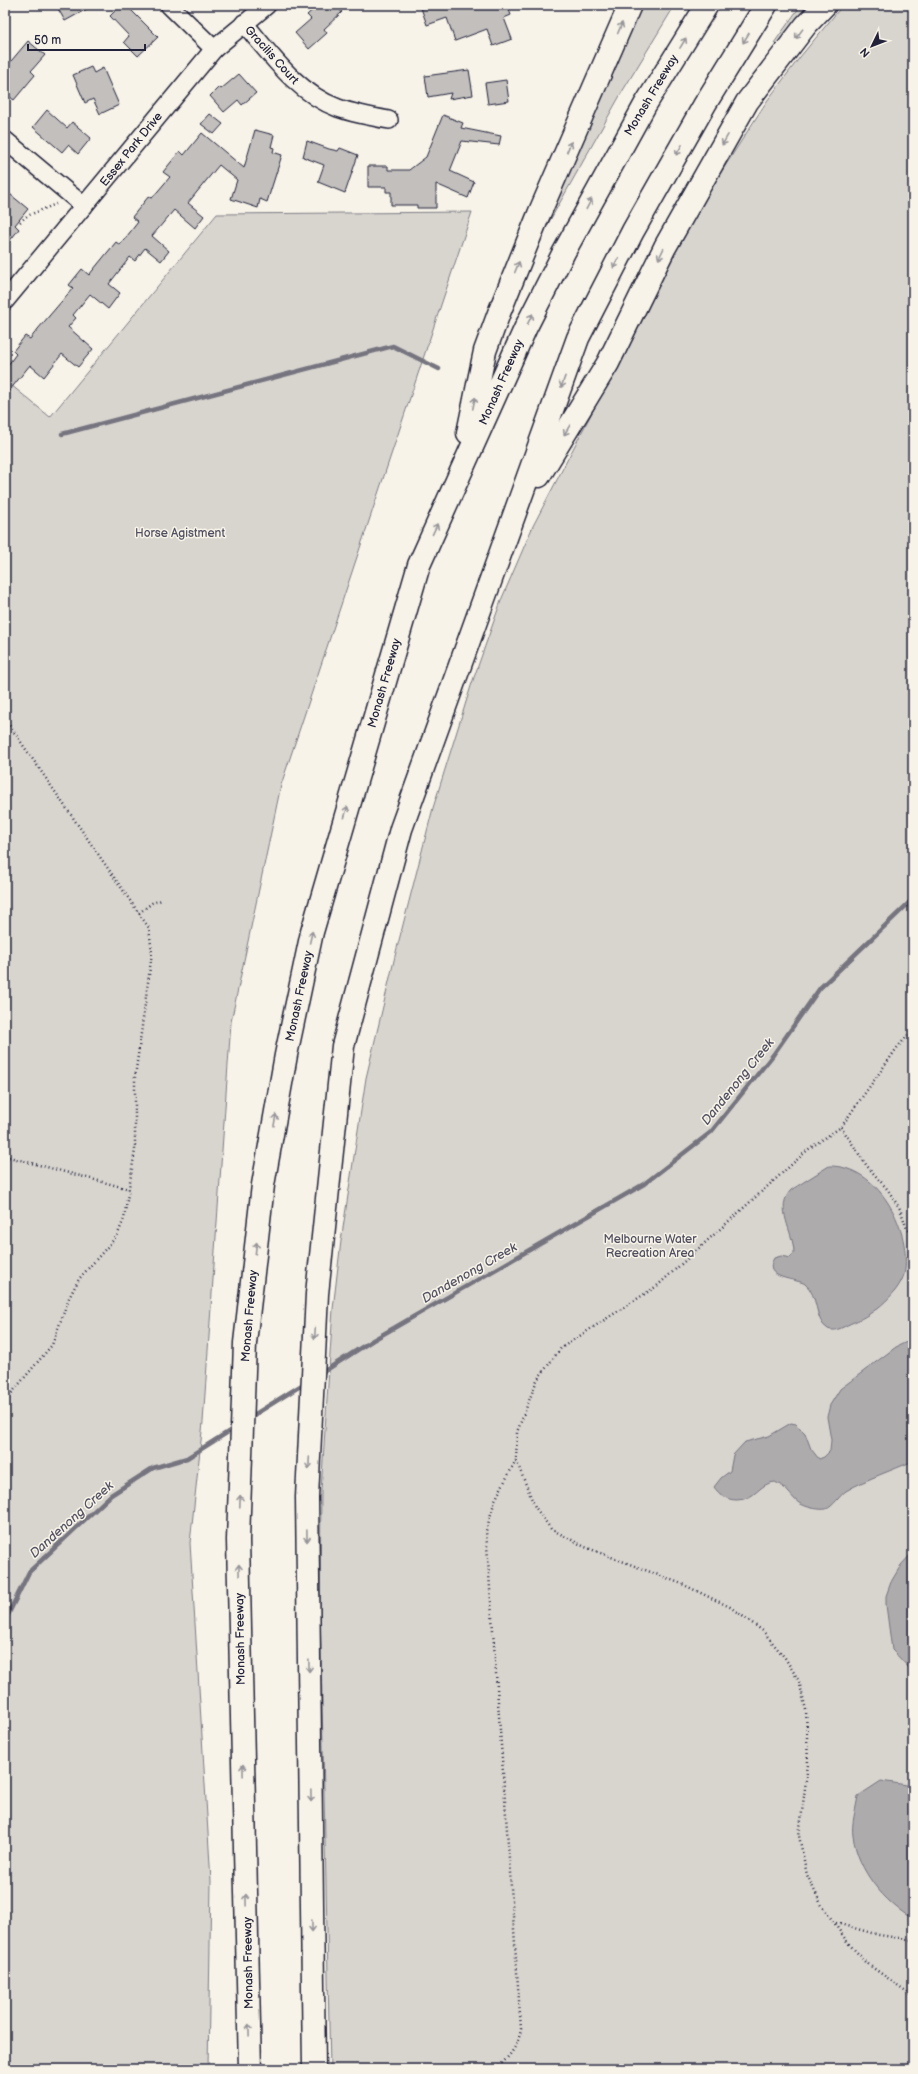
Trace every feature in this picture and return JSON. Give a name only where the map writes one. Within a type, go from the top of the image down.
[{"type":"highway","points":[[457,483],[485,351],[539,214],[630,5]]},
{"type":"highway","name":"Monash Freeway","points":[[250,2069],[238,1540],[245,1343],[263,1185],[286,1055],[312,932],[418,565],[457,483],[526,327],[567,246],[645,105],[707,5]]},
{"type":"highway","points":[[314,2069],[307,1497],[317,1294],[343,1046],[401,829],[516,514],[578,338],[633,231],[704,104],[766,5]]},
{"type":"highway","points":[[516,514],[608,363],[664,247],[747,102],[806,25],[825,5]]},
{"type":"street","points":[[169,5],[214,49]]},
{"type":"street","name":"Essex Park Drive","points":[[5,301],[214,49],[244,22],[267,5]]},
{"type":"street","name":"Gracilis Court","points":[[244,22],[292,79],[315,97],[340,109],[389,120]]},
{"type":"street","points":[[5,140],[84,206]]},
{"type":"path","points":[[20,222],[27,216],[56,204]]},
{"type":"path","points":[[5,719],[149,928],[152,952],[135,1077],[135,1150],[124,1219],[117,1236],[79,1279],[69,1298],[52,1346],[5,1401]]},
{"type":"path","points":[[139,913],[152,903],[162,900]]},
{"type":"path","points":[[913,1029],[897,1048],[841,1127],[810,1148],[657,1286],[561,1348],[537,1380],[517,1432],[516,1460],[535,1507],[551,1529],[585,1547],[682,1584],[730,1607],[763,1631],[785,1658],[799,1681],[806,1710],[808,1764],[799,1836],[807,1875],[820,1904],[835,1922],[848,1943],[869,1965],[913,1996]]},
{"type":"path","points":[[841,1127],[867,1166],[888,1190],[900,1209],[907,1229],[913,1234]]},
{"type":"path","points":[[5,1156],[129,1189]]},
{"type":"path","points":[[496,2069],[508,2058],[519,2043],[521,2029],[486,1531],[495,1500],[516,1460]]},
{"type":"path","points":[[835,1922],[879,1934],[913,1940]]},
{"type":"green space","points":[[637,5],[675,5],[622,92],[544,231],[540,228]]},
{"type":"green space","points":[[801,5],[816,5],[779,47],[774,43]]},
{"type":"green space","name":"Melbourne Water Recreation Area","points":[[843,5],[913,5],[913,2069],[330,2069],[320,1607],[321,1490],[333,1309],[341,1241],[366,1078],[396,952],[433,808],[471,686],[502,598],[533,526],[680,243],[709,191],[767,101],[800,57]]},
{"type":"green space","name":"Horse Agistment","points":[[472,212],[281,785],[231,1022],[203,1422],[190,1543],[211,1881],[208,2069],[5,2069],[5,380],[50,417],[217,214]]},
{"type":"shaded area","points":[[913,1092],[913,1144],[911,1122]]},
{"type":"shaded area","points":[[829,1166],[846,1168],[862,1176],[875,1187],[887,1201],[896,1217],[902,1235],[905,1253],[905,1270],[903,1278],[893,1294],[878,1308],[862,1319],[834,1330],[828,1329],[820,1320],[813,1295],[805,1284],[776,1274],[772,1270],[771,1265],[774,1258],[781,1256],[790,1258],[794,1253],[784,1212],[786,1197],[791,1190]]},
{"type":"shaded area","points":[[913,1339],[913,1461],[854,1486],[841,1495],[829,1508],[826,1509],[805,1506],[796,1501],[784,1488],[775,1482],[765,1485],[749,1497],[737,1500],[724,1496],[714,1487],[721,1478],[730,1471],[733,1455],[745,1442],[769,1436],[791,1423],[796,1424],[805,1433],[811,1449],[819,1459],[824,1457],[830,1451],[831,1440],[827,1417],[830,1405],[840,1389],[896,1347]]},
{"type":"shaded area","points":[[913,1552],[913,1672],[892,1650],[886,1596],[891,1582],[901,1565]]},
{"type":"shaded area","points":[[881,1781],[913,1786],[913,1919],[892,1904],[874,1884],[860,1861],[856,1849],[853,1836],[853,1827],[858,1796]]},
{"type":"building","points":[[56,5],[94,5],[65,21]]},
{"type":"building","points":[[121,5],[126,5],[158,37],[138,56],[124,42],[129,36],[110,16]]},
{"type":"building","points":[[318,5],[335,5],[342,12],[324,29],[327,33],[309,49],[295,33],[311,19],[307,15]]},
{"type":"building","points":[[420,5],[507,5],[511,15],[504,18],[512,39],[493,46],[487,29],[455,41],[447,18],[427,25]]},
{"type":"building","points":[[28,41],[45,55],[31,71],[35,75],[14,100],[5,93],[5,78],[11,71],[6,67]]},
{"type":"building","points":[[91,67],[94,73],[103,68],[119,105],[100,114],[93,99],[85,103],[73,75]]},
{"type":"building","points":[[469,70],[473,95],[449,99],[451,93],[428,97],[425,76]]},
{"type":"building","points":[[239,74],[256,93],[242,105],[238,100],[224,112],[210,96],[219,87],[221,89]]},
{"type":"building","points":[[506,80],[509,101],[488,104],[485,83]]},
{"type":"building","points":[[47,110],[67,128],[72,122],[91,138],[78,154],[68,145],[62,152],[33,127]]},
{"type":"building","points":[[210,114],[223,124],[214,134],[201,124]]},
{"type":"building","points":[[443,115],[463,123],[461,128],[501,136],[499,145],[462,141],[450,171],[474,182],[468,198],[436,184],[436,208],[417,208],[417,205],[391,205],[391,192],[386,192],[386,187],[368,187],[368,166],[388,166],[388,170],[409,170],[426,157]]},
{"type":"building","points":[[255,130],[274,135],[271,147],[274,148],[273,152],[282,155],[267,202],[260,199],[258,208],[231,199],[237,180],[219,165],[188,203],[204,216],[195,228],[174,210],[152,236],[169,251],[161,261],[145,248],[135,261],[130,257],[109,284],[120,293],[108,309],[90,294],[73,315],[76,318],[68,327],[93,349],[78,367],[62,354],[44,377],[30,365],[5,396],[5,369],[16,354],[13,351],[25,336],[30,339],[73,288],[69,285],[82,269],[89,275],[116,242],[120,245],[138,222],[132,217],[149,196],[152,198],[170,177],[163,172],[180,151],[184,155],[202,133],[244,168]]},
{"type":"building","points":[[307,141],[338,151],[340,148],[358,155],[345,193],[318,182],[324,165],[303,157]]},
{"type":"building","points":[[5,190],[28,209],[15,225],[19,229],[5,247]]},
{"type":"waterway","points":[[62,434],[393,346],[439,369]]},
{"type":"waterway","name":"Dandenong Creek","points":[[320,1374],[373,1340],[644,1184],[711,1132],[773,1055],[820,988],[913,899]]},
{"type":"waterway","name":"Dandenong Creek","points":[[249,1418],[305,1383]]},
{"type":"waterway","name":"Dandenong Creek","points":[[5,1621],[29,1572],[111,1495],[153,1468],[187,1458],[236,1427]]}]
